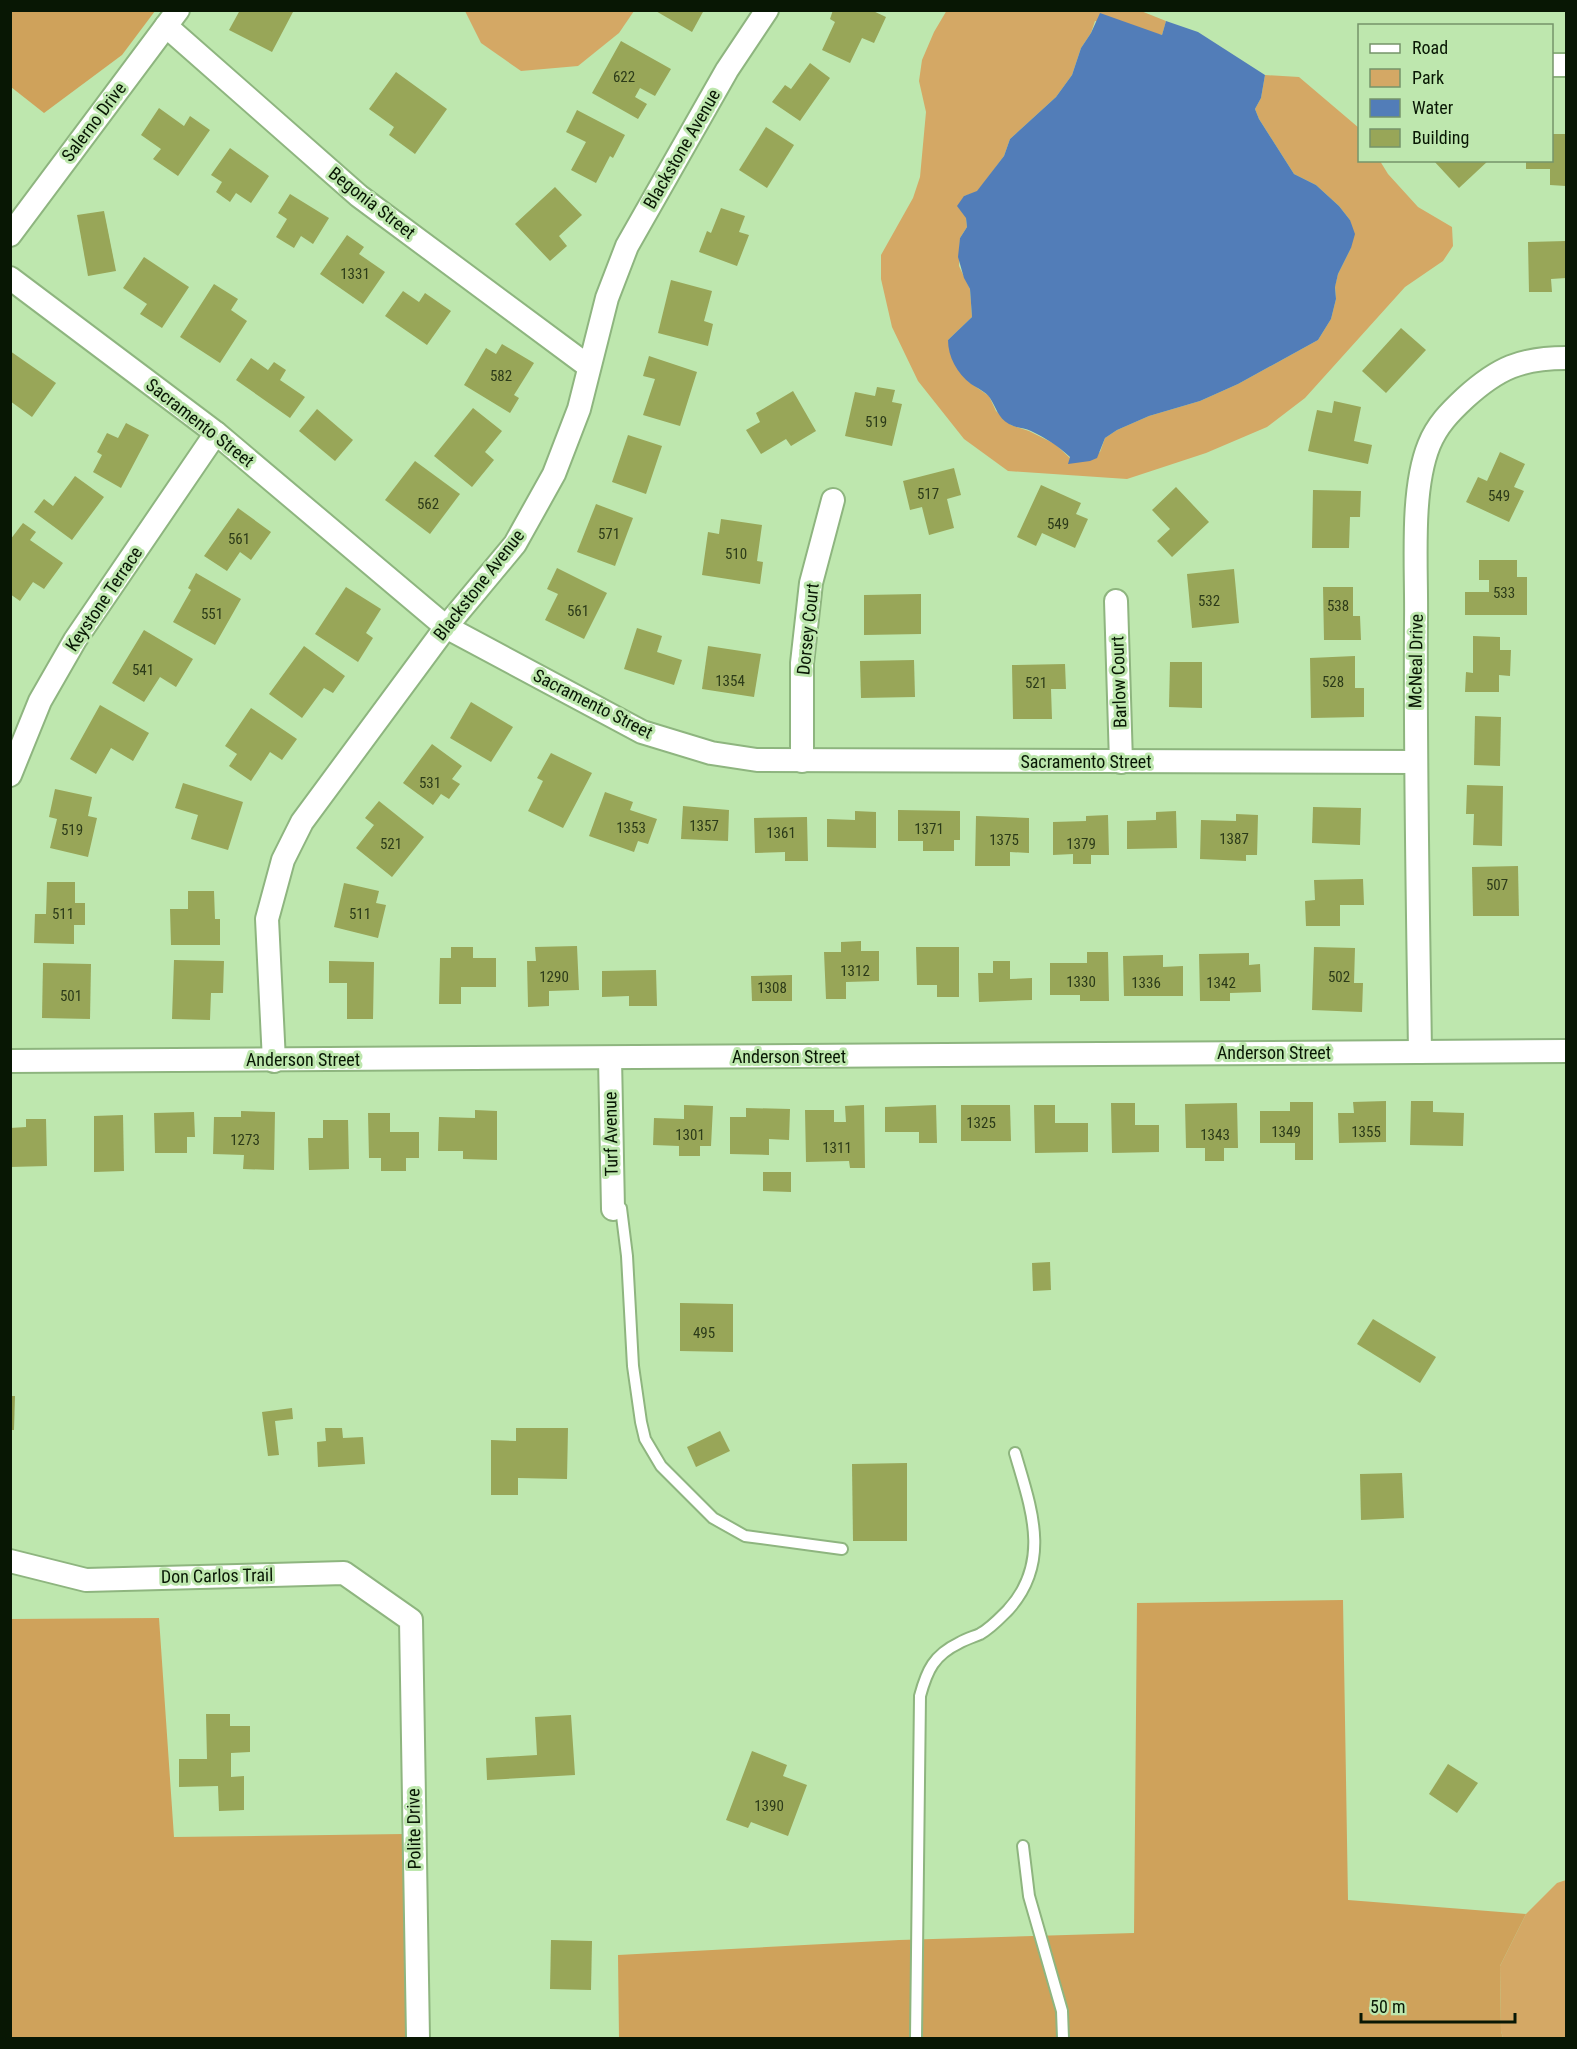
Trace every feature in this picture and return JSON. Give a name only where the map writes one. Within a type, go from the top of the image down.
[{"type":"street","name":"Blackstone Avenue","points":[[274,1060],[267,919],[283,860],[302,822],[446,627],[515,544],[554,474],[579,409],[607,298],[627,246],[727,70],[767,10]]},
{"type":"street","name":"Begonia Street","points":[[172,18],[359,196],[588,366]]},
{"type":"street","name":"Salerno Drive","points":[[10,235],[172,18]]},
{"type":"street","name":"Sacramento Street","points":[[10,278],[216,433],[446,627],[642,732],[711,753],[757,760],[1415,762]]},
{"type":"street","name":"McNeal Drive","points":[[1420,1052],[1415,762],[1417,490],[1429,445],[1445,416],[1486,378],[1516,364],[1544,357],[1566,357]]},
{"type":"street","name":"Keystone Terrace","points":[[10,775],[40,701],[75,639],[216,433]]},
{"type":"street","name":"Dorsey Court","points":[[802,761],[802,663],[811,583],[834,500]]},
{"type":"street","name":"Barlow Court","points":[[1116,601],[1121,762]]},
{"type":"street","name":"Anderson Street","points":[[10,1061],[1566,1051]]},
{"type":"street","name":"Turf Avenue","points":[[610,1058],[612,1205]]},
{"type":"street","name":"Don Carlos Trail","points":[[10,1561],[86,1580],[344,1573],[411,1620]]},
{"type":"street","name":"Polite Drive","points":[[411,1620],[418,2038]]},
{"type":"lane","points":[[612,1205],[621,1208],[627,1256],[633,1366],[641,1422],[645,1439],[661,1466],[713,1518],[745,1536],[842,1549]]},
{"type":"lane","points":[[916,2038],[920,1696],[926,1672],[940,1654],[982,1633],[999,1619],[1015,1602],[1028,1580],[1032,1569],[1035,1541],[1033,1519],[1015,1453]]},
{"type":"lane","points":[[1023,1846],[1029,1896],[1062,2011],[1063,2038]]},
{"type":"green space","points":[[947,10],[1141,11],[1166,21],[1162,35],[1095,21],[1091,33],[1081,48],[1072,75],[1056,97],[1010,139],[1004,156],[977,192],[964,196],[967,227],[960,238],[959,266],[970,289],[972,317],[948,340],[969,382],[989,396],[996,411],[1011,425],[1055,444],[1070,458],[1069,463],[1100,452],[1105,438],[1117,430],[1149,416],[1200,401],[1238,384],[1318,340],[1331,319],[1336,299],[1335,286],[1338,274],[1351,248],[1350,220],[1339,206],[1316,185],[1294,174],[1259,119],[1255,109],[1261,98],[1265,75],[1299,77],[1358,127],[1358,162],[1381,162],[1388,174],[1418,207],[1452,227],[1453,246],[1443,261],[1405,287],[1305,398],[1267,427],[1206,453],[1127,479],[1008,471],[964,439],[918,381],[892,327],[881,279],[881,255],[913,198],[920,177],[926,112],[919,81],[922,60]]},
{"type":"green space","points":[[465,11],[634,11],[619,33],[578,66],[521,71],[481,43]]},
{"type":"green space","points":[[1566,1880],[1566,2038],[1503,2038],[1500,1966],[1526,1914],[1557,1883]]},
{"type":"shaded area","points":[[10,11],[155,11],[122,55],[44,113],[11,87]]},
{"type":"shaded area","points":[[1343,1600],[1348,1900],[1526,1914],[1500,1966],[1503,2038],[619,2038],[618,1955],[899,1940],[1134,1933],[1137,1603]]},
{"type":"shaded area","points":[[159,1618],[174,1837],[404,1834],[408,2038],[11,2038],[10,1619]]},
{"type":"water","points":[[1100,13],[1162,35],[1166,21],[1198,32],[1265,75],[1261,98],[1255,109],[1259,119],[1294,174],[1316,185],[1339,206],[1350,220],[1355,234],[1338,274],[1335,287],[1336,299],[1331,319],[1318,340],[1238,384],[1200,401],[1149,416],[1117,430],[1105,438],[1097,458],[1068,464],[1070,457],[1042,436],[1005,422],[988,396],[966,380],[952,358],[948,340],[972,317],[970,289],[958,257],[960,238],[967,227],[966,218],[957,206],[964,196],[977,191],[1004,156],[1010,139],[1056,97],[1072,75],[1081,48]]},
{"type":"building","points":[[240,10],[254,12],[294,10],[272,52],[229,30]]},
{"type":"building","points":[[654,10],[704,10],[692,32]]},
{"type":"building","points":[[833,10],[871,10],[886,17],[874,43],[862,38],[850,63],[822,50],[835,22],[830,19]]},
{"type":"building","points":[[621,41],[671,69],[655,96],[640,88],[635,97],[647,104],[638,119],[592,93]]},
{"type":"building","points":[[810,63],[830,78],[800,121],[772,102],[785,85],[791,89]]},
{"type":"building","points":[[396,72],[447,109],[415,154],[389,135],[394,127],[369,109]]},
{"type":"building","points":[[159,108],[184,126],[190,116],[210,130],[178,176],[153,159],[161,149],[141,135]]},
{"type":"building","points":[[577,110],[625,135],[613,158],[610,156],[596,183],[571,170],[586,142],[566,132]]},
{"type":"building","points":[[766,127],[794,145],[767,188],[739,170]]},
{"type":"building","points":[[1553,134],[1566,134],[1566,186],[1550,185],[1550,169],[1526,169],[1526,162],[1553,162]]},
{"type":"building","points":[[230,148],[269,176],[251,203],[236,193],[230,202],[216,192],[222,182],[211,175]]},
{"type":"building","points":[[1435,162],[1487,162],[1459,188]]},
{"type":"building","points":[[555,187],[582,215],[559,236],[567,246],[550,261],[515,224]]},
{"type":"building","points":[[290,194],[329,218],[313,244],[301,236],[294,248],[276,237],[287,219],[278,213]]},
{"type":"building","points":[[721,208],[745,216],[739,232],[749,235],[737,266],[699,252],[707,231],[711,233]]},
{"type":"building","points":[[104,211],[116,271],[88,276],[77,215]]},
{"type":"building","points":[[347,235],[364,247],[359,254],[385,272],[363,304],[320,274]]},
{"type":"building","points":[[1566,241],[1566,278],[1551,279],[1552,292],[1529,292],[1528,242]]},
{"type":"building","points":[[144,257],[189,287],[162,328],[140,314],[147,304],[123,288]]},
{"type":"building","points":[[671,280],[712,291],[704,321],[713,324],[708,346],[658,333]]},
{"type":"building","points":[[214,284],[238,299],[231,310],[247,321],[220,363],[180,337]]},
{"type":"building","points":[[403,291],[419,302],[425,293],[451,311],[427,345],[385,316]]},
{"type":"building","points":[[1401,328],[1426,350],[1386,393],[1362,371]]},
{"type":"building","points":[[502,344],[534,363],[514,395],[519,398],[510,413],[464,385],[486,348],[496,354]]},
{"type":"building","points":[[10,351],[56,383],[32,417],[10,401]]},
{"type":"building","points":[[649,356],[697,372],[680,426],[643,415],[655,379],[643,376]]},
{"type":"building","points":[[251,358],[268,370],[274,362],[286,370],[280,380],[305,397],[290,418],[236,380]]},
{"type":"building","points":[[877,387],[895,390],[892,402],[902,404],[892,446],[845,436],[855,392],[875,396]]},
{"type":"building","points":[[793,391],[816,431],[791,446],[786,439],[761,454],[746,430],[760,422],[756,413]]},
{"type":"building","points":[[1334,401],[1361,407],[1354,441],[1372,445],[1368,464],[1308,451],[1317,410],[1332,413]]},
{"type":"building","points":[[473,408],[502,431],[485,452],[494,460],[472,487],[434,456]]},
{"type":"building","points":[[317,409],[353,440],[335,461],[299,431]]},
{"type":"building","points":[[126,423],[149,435],[121,488],[93,472],[102,455],[97,452],[107,433],[118,438]]},
{"type":"building","points":[[628,435],[662,446],[646,494],[612,482]]},
{"type":"building","points":[[1500,452],[1525,464],[1514,487],[1524,491],[1509,522],[1466,502],[1478,477],[1487,481]]},
{"type":"building","points":[[415,461],[460,494],[430,534],[385,500]]},
{"type":"building","points":[[954,468],[961,495],[947,499],[954,528],[929,535],[922,507],[910,510],[903,481]]},
{"type":"building","points":[[75,476],[104,497],[72,540],[34,512],[44,499],[53,506]]},
{"type":"building","points":[[1041,485],[1081,503],[1076,514],[1088,519],[1075,548],[1042,533],[1036,546],[1017,537]]},
{"type":"building","points":[[1176,487],[1209,522],[1172,557],[1157,541],[1170,529],[1152,510]]},
{"type":"building","points":[[1313,490],[1361,491],[1360,517],[1350,517],[1349,548],[1312,548]]},
{"type":"building","points":[[596,504],[633,518],[615,566],[577,552]]},
{"type":"building","points":[[238,508],[271,532],[251,560],[240,552],[227,571],[204,556]]},
{"type":"building","points":[[721,519],[762,525],[757,561],[763,562],[760,584],[702,575],[708,532],[719,534]]},
{"type":"building","points":[[23,523],[36,532],[30,540],[63,563],[44,589],[33,582],[20,601],[10,594],[10,540]]},
{"type":"building","points":[[1479,560],[1517,560],[1517,577],[1527,577],[1527,615],[1465,615],[1465,592],[1489,592],[1489,580],[1479,580]]},
{"type":"building","points":[[557,568],[607,593],[584,639],[545,620],[558,594],[547,589]]},
{"type":"building","points":[[1234,569],[1239,623],[1192,628],[1187,574]]},
{"type":"building","points":[[196,573],[241,599],[215,645],[173,622],[191,590],[188,588]]},
{"type":"building","points":[[346,587],[381,609],[366,633],[373,638],[358,662],[315,634]]},
{"type":"building","points":[[1323,587],[1353,587],[1353,616],[1360,616],[1361,640],[1324,640]]},
{"type":"building","points":[[921,594],[921,634],[864,635],[864,595]]},
{"type":"building","points":[[637,628],[662,636],[657,652],[682,660],[674,685],[624,669]]},
{"type":"building","points":[[144,630],[193,659],[176,687],[160,677],[144,702],[112,683]]},
{"type":"building","points":[[1473,636],[1500,637],[1500,650],[1511,650],[1510,676],[1499,675],[1499,692],[1465,692],[1466,672],[1473,673]]},
{"type":"building","points":[[304,646],[345,676],[333,693],[324,688],[302,718],[269,694]]},
{"type":"building","points":[[708,646],[761,654],[754,697],[702,689]]},
{"type":"building","points":[[1355,656],[1355,688],[1364,688],[1364,717],[1311,718],[1310,658]]},
{"type":"building","points":[[914,660],[915,697],[861,698],[860,661]]},
{"type":"building","points":[[1170,662],[1202,662],[1202,708],[1169,707]]},
{"type":"building","points":[[1065,664],[1066,689],[1051,689],[1052,719],[1013,719],[1012,665]]},
{"type":"building","points":[[471,702],[513,727],[491,762],[450,738]]},
{"type":"building","points":[[100,705],[149,733],[133,761],[111,748],[96,774],[70,759]]},
{"type":"building","points":[[251,708],[297,739],[282,760],[270,752],[251,781],[229,766],[237,754],[225,746]]},
{"type":"building","points":[[1475,716],[1501,717],[1500,766],[1474,765]]},
{"type":"building","points":[[432,744],[462,766],[452,779],[460,784],[449,799],[441,794],[433,805],[403,783]]},
{"type":"building","points":[[551,753],[592,773],[563,828],[528,811],[543,781],[537,778]]},
{"type":"building","points":[[183,783],[243,802],[228,850],[191,839],[198,815],[175,808]]},
{"type":"building","points":[[1467,785],[1503,786],[1502,846],[1473,845],[1474,814],[1466,814]]},
{"type":"building","points":[[55,789],[92,797],[88,816],[97,818],[88,857],[50,848],[57,819],[49,817]]},
{"type":"building","points":[[605,792],[633,802],[630,810],[657,819],[648,844],[638,841],[634,852],[589,836]]},
{"type":"building","points":[[379,801],[424,837],[392,877],[356,848],[374,825],[365,818]]},
{"type":"building","points":[[683,806],[729,810],[728,841],[681,839]]},
{"type":"building","points":[[1313,807],[1361,808],[1360,845],[1312,843]]},
{"type":"building","points":[[898,810],[960,811],[960,840],[954,840],[954,851],[923,851],[923,841],[898,841]]},
{"type":"building","points":[[855,811],[876,812],[876,848],[827,847],[827,819],[855,820]]},
{"type":"building","points":[[1176,811],[1177,848],[1127,849],[1127,821],[1156,820],[1156,812]]},
{"type":"building","points":[[1236,814],[1258,815],[1257,855],[1246,855],[1246,861],[1200,859],[1201,820],[1236,821]]},
{"type":"building","points":[[1108,815],[1109,855],[1091,855],[1091,864],[1073,864],[1073,854],[1053,855],[1053,822],[1086,821],[1086,816]]},
{"type":"building","points":[[976,816],[1029,818],[1029,853],[1010,852],[1010,866],[975,866]]},
{"type":"building","points":[[807,817],[808,861],[785,861],[785,852],[755,853],[754,818]]},
{"type":"building","points":[[1518,866],[1519,916],[1473,916],[1472,867]]},
{"type":"building","points":[[1363,879],[1364,905],[1340,905],[1340,926],[1306,926],[1305,901],[1315,900],[1314,880]]},
{"type":"building","points":[[47,882],[75,882],[75,903],[85,903],[85,925],[74,925],[74,944],[34,943],[35,914],[46,914]]},
{"type":"building","points":[[344,883],[379,891],[376,903],[386,905],[378,938],[334,927]]},
{"type":"building","points":[[188,891],[214,891],[215,919],[220,919],[220,945],[171,945],[170,909],[188,909]]},
{"type":"building","points":[[861,941],[861,951],[879,951],[879,981],[846,982],[846,999],[826,999],[824,952],[841,952],[841,942]]},
{"type":"building","points":[[577,946],[579,990],[549,991],[549,1006],[528,1007],[527,961],[536,961],[535,947]]},
{"type":"building","points":[[451,947],[473,947],[473,958],[496,958],[496,987],[461,987],[461,1004],[439,1004],[440,958],[451,958]]},
{"type":"building","points":[[916,947],[959,947],[959,997],[937,997],[937,985],[917,985]]},
{"type":"building","points":[[1314,947],[1355,948],[1354,983],[1363,983],[1362,1012],[1312,1010]]},
{"type":"building","points":[[1087,952],[1108,952],[1109,1001],[1080,1001],[1080,995],[1050,995],[1050,963],[1087,963]]},
{"type":"building","points":[[1249,953],[1249,965],[1260,964],[1261,992],[1230,993],[1230,1001],[1200,1001],[1199,954]]},
{"type":"building","points":[[1163,955],[1163,967],[1183,966],[1183,996],[1124,996],[1123,956]]},
{"type":"building","points":[[174,960],[224,961],[223,993],[211,993],[210,1020],[172,1019]]},
{"type":"building","points":[[329,961],[374,962],[373,1019],[347,1019],[347,983],[329,983]]},
{"type":"building","points":[[993,961],[1010,961],[1010,979],[1032,978],[1032,1000],[979,1002],[978,973],[993,973]]},
{"type":"building","points":[[43,963],[91,964],[90,1019],[42,1018]]},
{"type":"building","points":[[656,970],[657,1006],[629,1006],[629,996],[602,997],[602,971]]},
{"type":"building","points":[[792,975],[792,1001],[752,1001],[751,976]]},
{"type":"building","points":[[1386,1101],[1386,1142],[1339,1143],[1338,1113],[1354,1113],[1353,1102]]},
{"type":"building","points":[[1411,1101],[1433,1101],[1433,1112],[1464,1113],[1463,1146],[1410,1145]]},
{"type":"building","points":[[1290,1102],[1313,1102],[1313,1160],[1295,1160],[1295,1143],[1260,1143],[1260,1111],[1290,1111]]},
{"type":"building","points":[[1111,1103],[1135,1103],[1135,1125],[1159,1125],[1159,1152],[1112,1153]]},
{"type":"building","points":[[1237,1103],[1238,1148],[1224,1148],[1224,1161],[1205,1161],[1205,1148],[1186,1148],[1185,1104]]},
{"type":"building","points":[[684,1105],[713,1106],[711,1146],[700,1146],[700,1156],[679,1156],[679,1146],[653,1145],[654,1118],[684,1119]]},
{"type":"building","points":[[864,1105],[865,1168],[850,1168],[849,1161],[806,1162],[805,1110],[834,1110],[834,1122],[846,1122],[845,1106]]},
{"type":"building","points":[[936,1105],[937,1143],[919,1143],[919,1132],[885,1132],[885,1107]]},
{"type":"building","points":[[961,1105],[1010,1105],[1011,1141],[961,1141]]},
{"type":"building","points":[[1034,1105],[1055,1105],[1055,1123],[1088,1123],[1088,1152],[1035,1153]]},
{"type":"building","points":[[746,1108],[790,1109],[789,1140],[769,1139],[769,1155],[730,1154],[730,1117],[746,1117]]},
{"type":"building","points":[[475,1110],[497,1111],[497,1160],[463,1159],[463,1151],[438,1151],[439,1117],[475,1118]]},
{"type":"building","points":[[241,1111],[275,1112],[274,1170],[243,1169],[244,1155],[213,1154],[214,1117],[241,1117]]},
{"type":"building","points":[[194,1112],[195,1137],[187,1137],[187,1153],[155,1153],[154,1113]]},
{"type":"building","points":[[368,1113],[390,1113],[390,1132],[419,1132],[419,1158],[406,1158],[406,1171],[381,1171],[381,1158],[369,1158]]},
{"type":"building","points":[[123,1115],[124,1171],[94,1172],[94,1116]]},
{"type":"building","points":[[26,1119],[46,1119],[47,1166],[10,1167],[10,1128],[26,1127]]},
{"type":"building","points":[[323,1120],[348,1120],[349,1169],[309,1170],[308,1138],[323,1138]]},
{"type":"building","points":[[763,1172],[791,1172],[791,1192],[763,1191]]},
{"type":"building","points":[[1050,1262],[1051,1290],[1033,1291],[1032,1263]]},
{"type":"building","points":[[680,1303],[733,1304],[733,1352],[680,1351]]},
{"type":"building","points":[[1373,1319],[1436,1357],[1420,1383],[1357,1344]]},
{"type":"building","points":[[10,1396],[15,1396],[14,1430],[10,1430]]},
{"type":"building","points":[[292,1408],[293,1419],[275,1421],[279,1455],[268,1456],[262,1412]]},
{"type":"building","points":[[325,1428],[342,1428],[343,1438],[363,1437],[365,1464],[318,1467],[317,1442],[326,1441]]},
{"type":"building","points":[[516,1428],[568,1428],[567,1479],[518,1478],[518,1495],[491,1495],[491,1440],[516,1441]]},
{"type":"building","points":[[720,1431],[730,1451],[696,1467],[687,1447]]},
{"type":"building","points":[[907,1463],[907,1541],[853,1541],[852,1464]]},
{"type":"building","points":[[1402,1473],[1404,1518],[1361,1520],[1360,1474]]},
{"type":"building","points":[[206,1714],[230,1714],[230,1726],[250,1726],[250,1752],[231,1753],[231,1777],[244,1776],[244,1810],[219,1811],[218,1786],[179,1787],[179,1759],[207,1759]]},
{"type":"building","points":[[571,1715],[575,1775],[487,1780],[486,1758],[537,1755],[535,1717]]},
{"type":"building","points":[[752,1751],[787,1765],[783,1776],[807,1785],[788,1836],[751,1822],[748,1828],[726,1820]]},
{"type":"building","points":[[1448,1764],[1478,1783],[1457,1813],[1429,1794]]},
{"type":"building","points":[[551,1940],[592,1941],[591,1990],[550,1989]]}]
